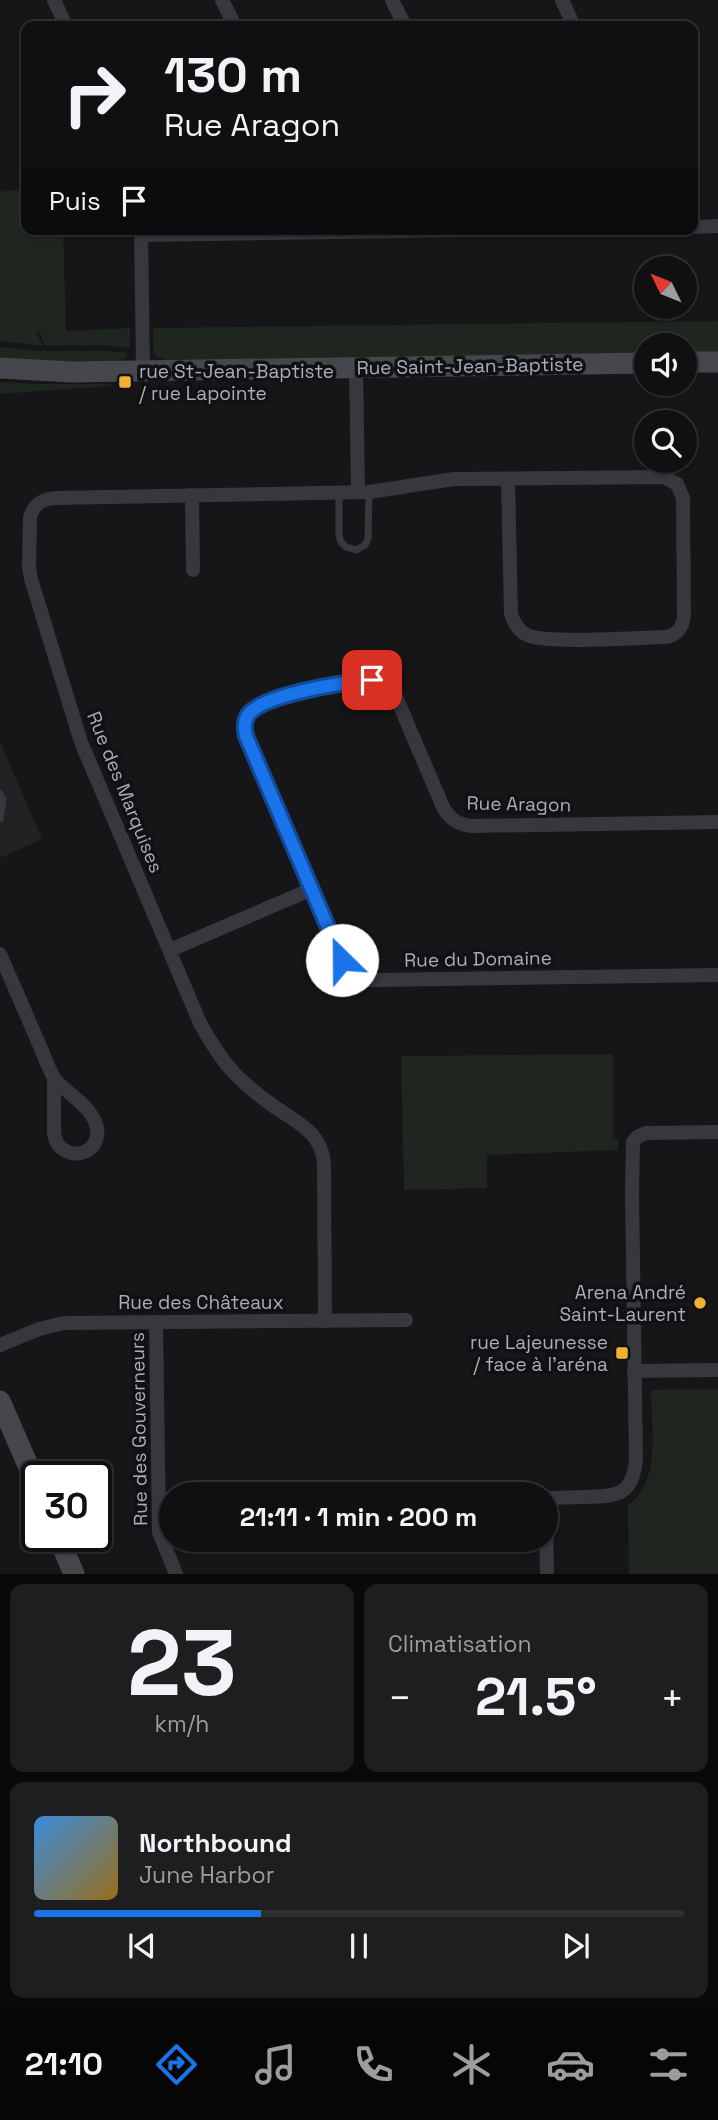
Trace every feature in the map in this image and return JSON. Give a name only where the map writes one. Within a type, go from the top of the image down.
[{"type":"street","points":[[54,0],[64,21]]},
{"type":"street","points":[[222,0],[232,21]]},
{"type":"street","points":[[392,0],[402,21]]},
{"type":"street","points":[[562,0],[572,21]]},
{"type":"street","points":[[698,227],[718,226]]},
{"type":"street","points":[[141,235],[143,370]]},
{"type":"street","points":[[697,362],[718,362]]},
{"type":"street","name":"Rue Saint-Jean-Baptiste","points":[[0,368],[43,371],[634,363]]},
{"type":"street","points":[[356,368],[363,492]]},
{"type":"street","name":"Rue des Marquises","points":[[325,1321],[324,1164],[321,1147],[308,1129],[259,1096],[223,1059],[200,1023],[80,742],[29,567],[29,521],[35,506],[48,498],[339,493],[450,479],[661,476],[675,481],[683,498],[684,616],[678,631],[672,636],[664,637],[566,639],[536,638],[520,630],[514,623],[512,614],[508,479]]},
{"type":"street","points":[[192,495],[193,570]]},
{"type":"street","name":"Rue Aragon","points":[[247,717],[259,707],[309,689],[376,680],[388,685],[394,692],[443,807],[447,815],[458,823],[471,826],[718,822]]},
{"type":"street","name":"Rue du Domaine","points":[[247,717],[244,724],[246,736],[344,965],[354,975],[368,980],[718,975]]},
{"type":"street","points":[[170,950],[312,890]]},
{"type":"street","points":[[0,954],[54,1078],[88,1111],[96,1125],[94,1144],[85,1152],[68,1152],[56,1141],[54,1078]]},
{"type":"street","points":[[558,1498],[612,1496],[624,1490],[633,1478],[632,1149],[637,1137],[646,1133],[718,1132]]},
{"type":"street","name":"Rue des Châteaux","points":[[0,1345],[55,1324],[406,1320]]},
{"type":"street","name":"Rue des Gouverneurs","points":[[156,1322],[164,1482]]},
{"type":"street","points":[[634,1371],[718,1370]]},
{"type":"street","points":[[0,1401],[26,1461]]},
{"type":"street","points":[[65,1552],[74,1574]]},
{"type":"street","name":"Rue des Gouverneurs","points":[[167,1552],[176,1574]]},
{"type":"street","points":[[547,1552],[547,1574]]},
{"type":"lane","points":[[339,493],[340,539],[343,545],[352,550],[362,547],[368,539],[363,492]]},
{"type":"lane","points":[[0,794],[3,800],[0,819]]},
{"type":"shaded area","points":[[21,189],[21,235],[63,235],[66,331],[130,328],[130,348],[104,345],[45,346],[39,331],[36,332],[43,346],[0,341],[0,192]]},
{"type":"shaded area","points":[[718,321],[718,352],[697,352],[697,333],[634,333],[634,353],[166,360],[156,357],[153,328]]},
{"type":"shaded area","points":[[0,347],[40,351],[105,351],[127,353],[127,357],[118,361],[47,362],[0,357]]},
{"type":"shaded area","points":[[0,382],[111,384],[111,386],[0,394]]},
{"type":"shaded area","points":[[0,742],[42,839],[0,858]]},
{"type":"shaded area","points":[[613,1054],[613,1138],[618,1140],[618,1150],[487,1155],[487,1188],[404,1190],[401,1056]]},
{"type":"shaded area","points":[[718,1389],[718,1574],[629,1574],[628,1505],[639,1495],[650,1468],[653,1436],[651,1390]]},
{"type":"place","name":"rue St-Jean-Baptiste / rue Lapointe","points":[[125,382]]},
{"type":"place","name":"Arena André Saint-Laurent","points":[[700,1303]]},
{"type":"place","name":"rue Lajeunesse / face à l'aréna","points":[[622,1353]]},
{"type":"route","points":[[342,960],[246,736],[244,724],[255,708],[279,699],[309,689],[372,680]]}]
